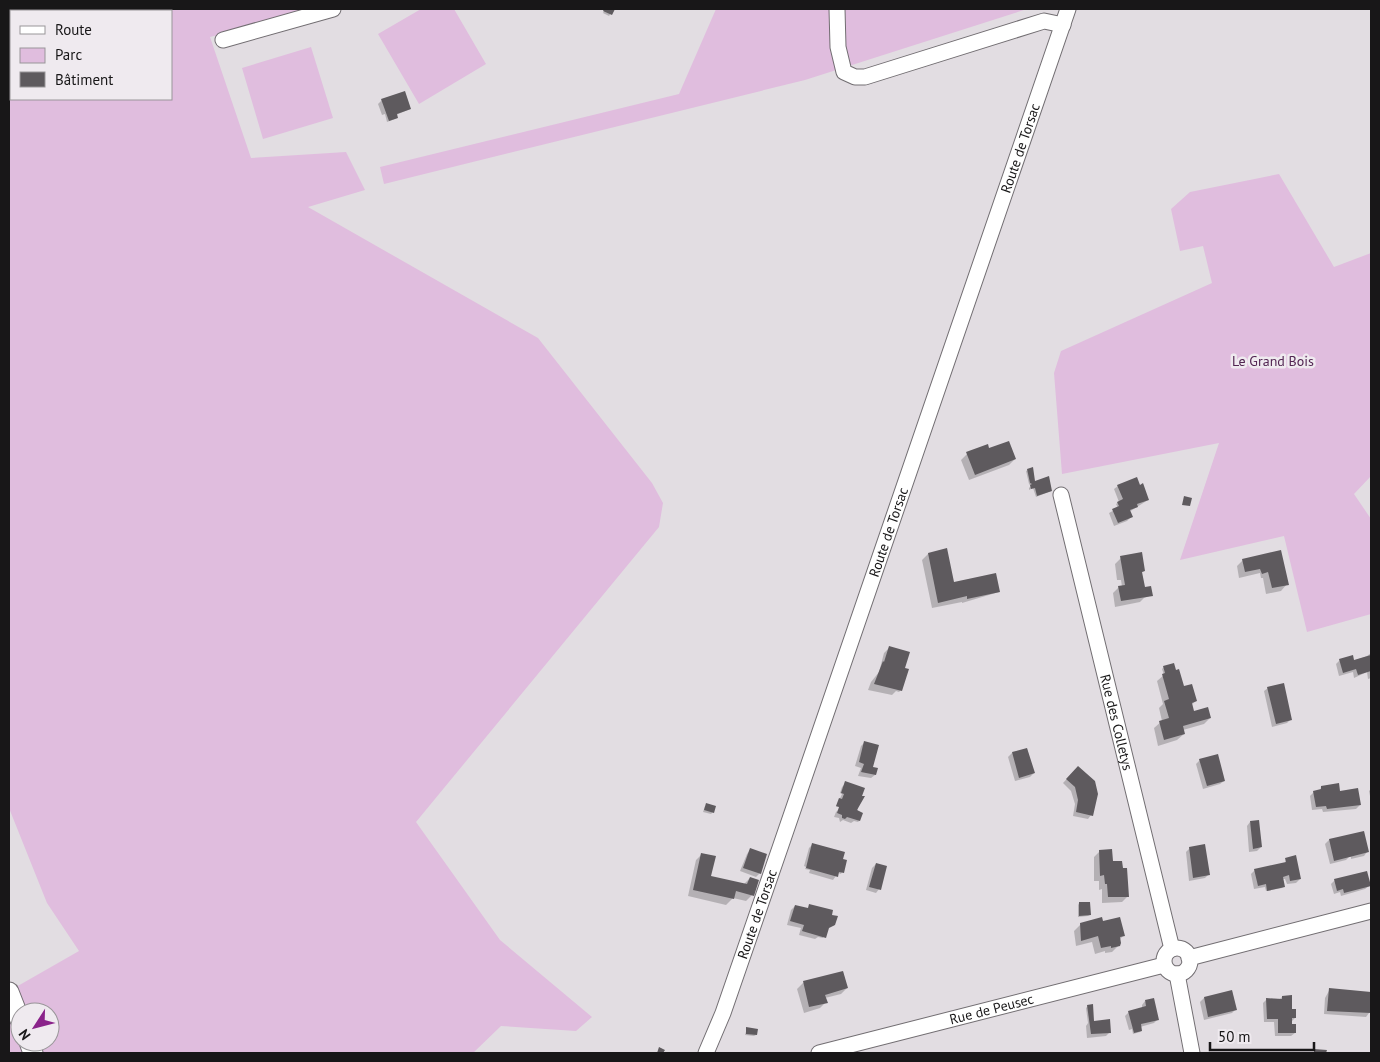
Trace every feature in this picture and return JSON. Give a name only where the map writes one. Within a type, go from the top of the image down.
[{"type":"street","points":[[222,40],[333,9]]},
{"type":"street","points":[[837,9],[838,47],[844,72],[855,77],[865,77],[1044,21],[1063,25]]},
{"type":"street","name":"Route de Torsac","points":[[706,1053],[723,1012],[791,817],[1068,9]]},
{"type":"street","name":"Rue des Colletys","points":[[1061,495],[1172,949]]},
{"type":"street","points":[[1189,958],[1371,910]]},
{"type":"street","points":[[1176,948],[1184,951],[1189,958],[1187,969],[1177,974],[1169,972],[1164,965],[1164,957],[1172,949],[1176,948]]},
{"type":"street","name":"Rue de Peusec","points":[[819,1053],[1164,965]]},
{"type":"street","points":[[1177,974],[1192,1053]]},
{"type":"green space","points":[[9,9],[318,9],[210,37],[251,158],[346,152],[365,190],[308,207],[538,338],[652,483],[663,503],[659,527],[416,822],[500,940],[592,1017],[576,1031],[501,1026],[473,1053],[9,1053],[9,991],[79,951],[47,903],[9,808]]},
{"type":"green space","points":[[421,9],[454,9],[486,64],[419,104],[378,34]]},
{"type":"green space","points":[[716,9],[1027,9],[805,80],[384,184],[380,167],[679,94]]},
{"type":"green space","points":[[311,47],[333,118],[263,139],[242,68]]},
{"type":"green space","name":"Le Grand Bois","points":[[1279,174],[1334,267],[1371,253],[1371,476],[1354,494],[1371,519],[1371,614],[1307,632],[1284,536],[1180,560],[1219,443],[1062,474],[1054,373],[1061,351],[1212,283],[1203,246],[1180,251],[1171,209],[1190,192]]},
{"type":"building","points":[[604,9],[615,9],[612,15],[603,11]]},
{"type":"building","points":[[405,91],[411,109],[397,114],[398,118],[389,121],[381,99]]},
{"type":"building","points":[[1009,441],[1016,459],[975,475],[966,452],[988,444],[989,448]]},
{"type":"building","points":[[1033,467],[1035,481],[1049,476],[1052,491],[1037,496],[1035,488],[1031,489],[1030,485],[1032,484],[1030,483],[1027,469]]},
{"type":"building","points":[[1137,477],[1140,485],[1143,483],[1149,500],[1137,504],[1138,507],[1130,510],[1133,517],[1118,523],[1112,509],[1119,506],[1117,502],[1123,499],[1117,485]]},
{"type":"building","points":[[1184,496],[1192,498],[1190,506],[1182,505]]},
{"type":"building","points":[[947,548],[954,582],[996,573],[1000,592],[967,599],[967,596],[938,603],[928,553]]},
{"type":"building","points":[[1281,550],[1289,585],[1272,588],[1268,572],[1262,574],[1260,569],[1245,572],[1242,559]]},
{"type":"building","points":[[1142,552],[1145,571],[1142,572],[1145,587],[1151,586],[1153,596],[1121,601],[1118,586],[1125,585],[1120,556]]},
{"type":"building","points":[[889,646],[910,652],[905,668],[909,669],[902,691],[874,684]]},
{"type":"building","points":[[1353,655],[1354,660],[1371,655],[1371,671],[1358,675],[1356,669],[1343,673],[1339,659]]},
{"type":"building","points":[[1174,663],[1176,670],[1179,669],[1184,686],[1192,684],[1197,701],[1192,703],[1194,711],[1208,707],[1211,718],[1183,726],[1185,734],[1164,740],[1159,721],[1169,718],[1164,701],[1169,699],[1162,674],[1165,673],[1163,666]]},
{"type":"building","points":[[1284,683],[1292,720],[1276,724],[1267,687]]},
{"type":"building","points":[[864,741],[879,745],[873,767],[878,768],[876,775],[861,772],[864,764],[859,762]]},
{"type":"building","points":[[1027,748],[1035,773],[1019,778],[1012,752]]},
{"type":"building","points":[[1218,754],[1225,781],[1207,786],[1199,759]]},
{"type":"building","points":[[1078,766],[1095,781],[1098,794],[1093,816],[1076,812],[1078,800],[1075,787],[1066,779]]},
{"type":"building","points":[[845,781],[865,788],[862,796],[865,796],[857,810],[863,813],[860,821],[847,817],[845,819],[842,818],[842,815],[837,813],[839,807],[836,806],[839,798],[842,799],[844,794],[841,793]]},
{"type":"building","points":[[1339,783],[1340,791],[1358,788],[1361,805],[1327,809],[1326,806],[1316,807],[1313,791],[1321,789],[1321,786]]},
{"type":"building","points":[[706,803],[716,806],[714,813],[704,810]]},
{"type":"building","points":[[1259,820],[1262,847],[1253,849],[1250,821]]},
{"type":"building","points":[[1364,831],[1369,852],[1334,861],[1329,839]]},
{"type":"building","points":[[812,843],[845,852],[843,859],[847,860],[844,873],[839,872],[838,877],[806,868]]},
{"type":"building","points":[[1205,844],[1210,875],[1193,878],[1189,847]]},
{"type":"building","points":[[750,848],[767,854],[761,874],[743,868]]},
{"type":"building","points":[[1112,849],[1113,861],[1122,861],[1123,868],[1127,868],[1129,897],[1108,897],[1104,875],[1100,876],[1099,850]]},
{"type":"building","points":[[701,853],[716,856],[711,876],[747,884],[750,877],[759,880],[754,896],[736,891],[734,899],[693,890]]},
{"type":"building","points":[[1296,855],[1301,879],[1290,881],[1289,875],[1283,877],[1285,887],[1267,891],[1266,884],[1258,886],[1254,869],[1286,862],[1285,858]]},
{"type":"building","points":[[876,863],[887,866],[881,890],[869,887]]},
{"type":"building","points":[[1367,871],[1371,886],[1344,893],[1343,889],[1337,891],[1334,879]]},
{"type":"building","points":[[1079,902],[1090,902],[1091,915],[1079,916]]},
{"type":"building","points":[[809,904],[833,910],[832,915],[838,916],[835,925],[829,928],[826,938],[802,931],[804,925],[790,921],[795,905],[808,908]]},
{"type":"building","points":[[1102,917],[1103,921],[1120,917],[1125,936],[1120,937],[1120,946],[1101,948],[1098,936],[1081,941],[1080,923]]},
{"type":"building","points":[[843,971],[848,988],[825,995],[828,1003],[809,1007],[803,981]]},
{"type":"building","points":[[1329,988],[1371,992],[1371,1013],[1327,1011]]},
{"type":"building","points":[[1232,990],[1237,1010],[1208,1017],[1204,997]]},
{"type":"building","points":[[1292,995],[1292,1009],[1296,1009],[1296,1018],[1292,1018],[1292,1024],[1296,1024],[1296,1033],[1278,1033],[1278,1019],[1267,1019],[1266,998],[1282,999],[1282,996]]},
{"type":"building","points":[[1154,998],[1159,1020],[1141,1024],[1142,1031],[1134,1033],[1128,1011],[1146,1006],[1145,1000]]},
{"type":"building","points":[[1093,1004],[1094,1021],[1110,1019],[1111,1033],[1091,1034],[1087,1005]]},
{"type":"building","points":[[746,1027],[758,1029],[757,1035],[746,1034]]},
{"type":"building","points":[[659,1047],[665,1050],[663,1053],[657,1053]]},
{"type":"building","points":[[1314,1049],[1327,1050],[1326,1053],[1314,1053]]}]
